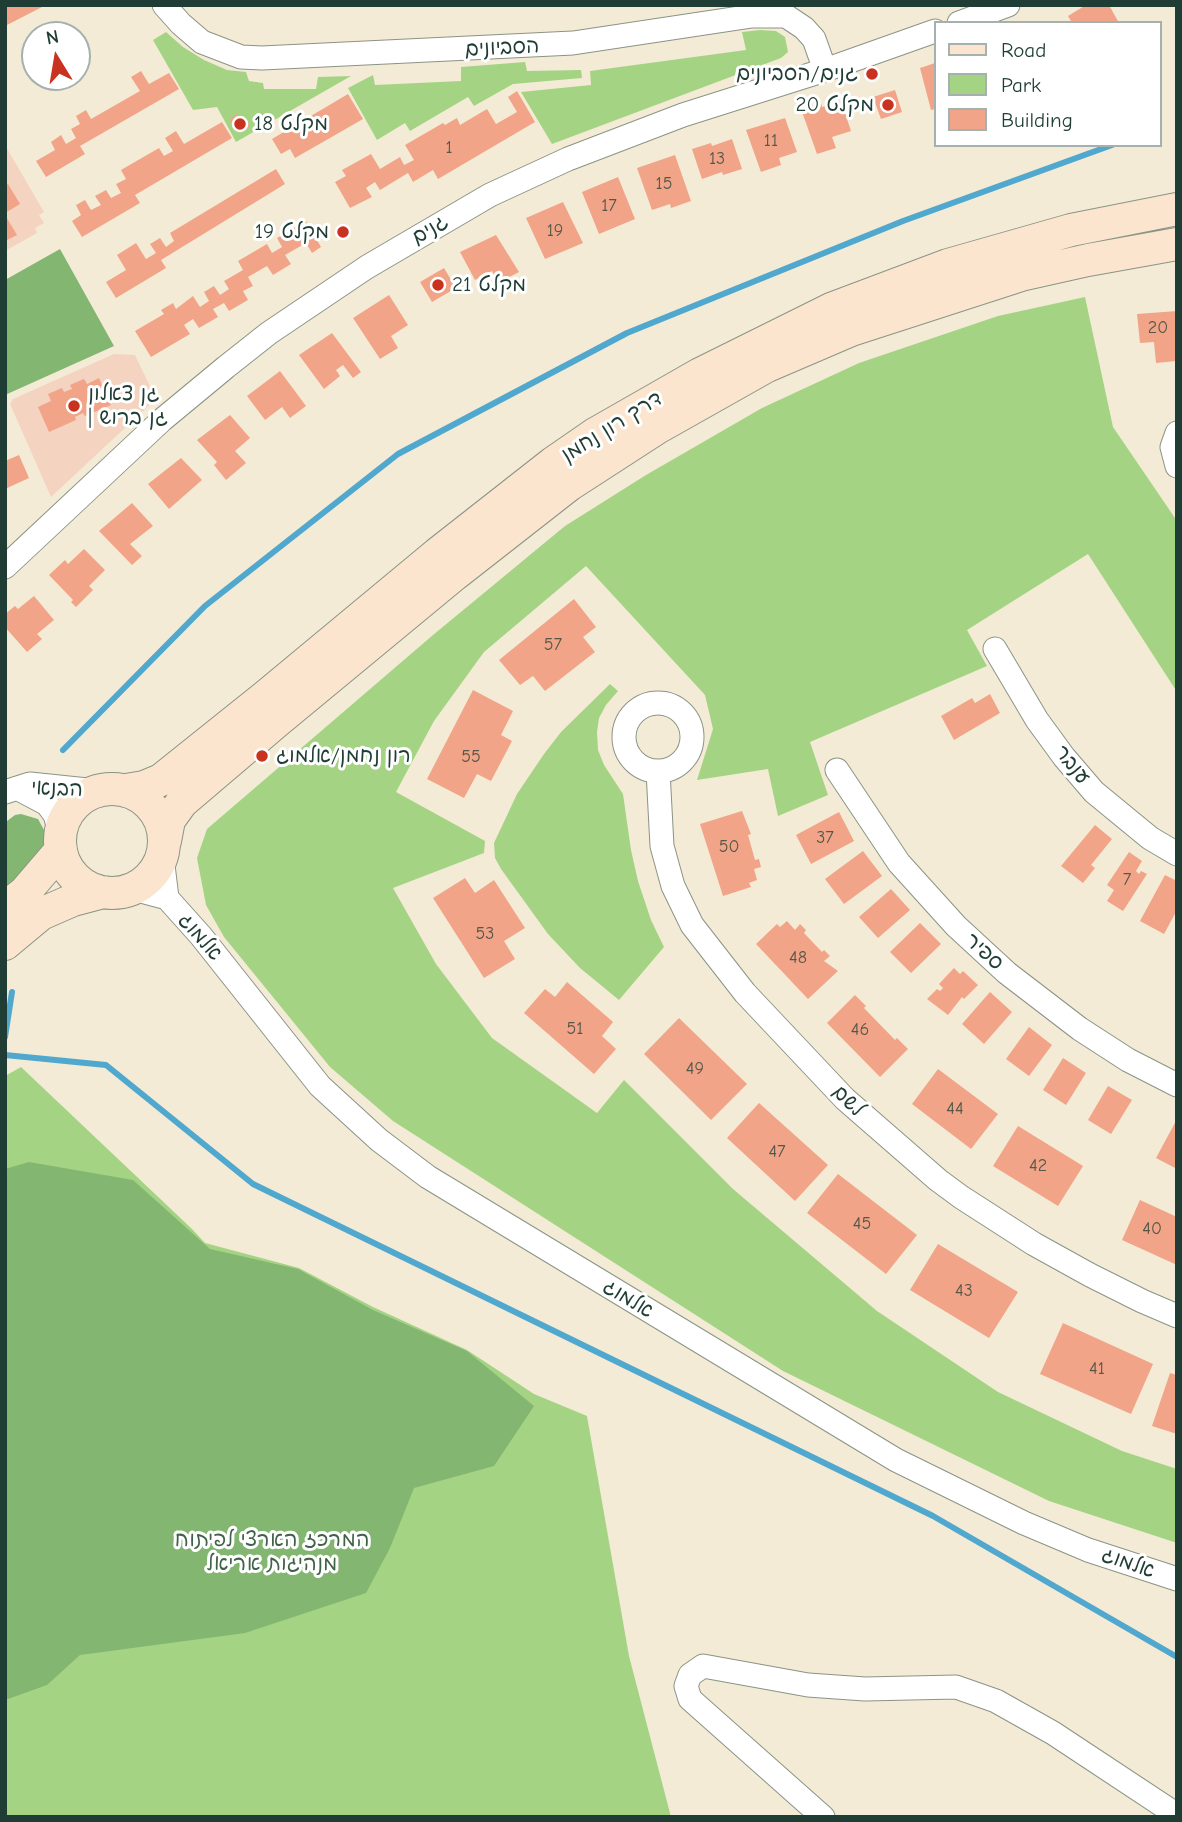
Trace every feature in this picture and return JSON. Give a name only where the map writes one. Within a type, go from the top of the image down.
[{"type":"main road","name":"דרך רון נחמן","points":[[111,790],[144,787],[161,780],[504,501],[585,441],[643,405],[752,346],[886,287],[1014,244],[1071,229],[1177,209]]},
{"type":"main road","name":"דרך רון נחמן","points":[[163,849],[169,820],[182,802],[454,575],[550,500],[610,457],[657,428],[767,366],[851,330],[1021,275],[1177,244]]},
{"type":"main road","points":[[5,944],[41,914],[66,903],[118,890],[148,880],[163,849],[164,830],[154,809],[136,794],[111,790],[83,797],[73,806],[65,818],[61,841],[66,865],[75,878],[88,887],[118,890]]},
{"type":"main road","points":[[5,908],[25,892],[61,841]]},
{"type":"street","name":"הסביונים","points":[[163,5],[202,42],[241,57],[262,58],[573,43],[752,16],[786,16],[804,28],[814,39],[825,70]]},
{"type":"street","points":[[964,21],[1008,5]]},
{"type":"street","name":"גנים","points":[[5,567],[162,420],[269,334],[367,267],[490,195],[568,159],[683,115],[825,70],[934,31]]},
{"type":"street","points":[[1177,433],[1172,447],[1177,466]]},
{"type":"street","name":"ענבר","points":[[995,649],[1037,720],[1086,783],[1150,838],[1177,854]]},
{"type":"street","name":"ספיר","points":[[837,770],[899,863],[956,926],[1007,973],[1080,1029],[1128,1060],[1177,1085]]},
{"type":"street","name":"לשם","points":[[658,771],[662,846],[673,886],[692,925],[745,993],[845,1099],[961,1197],[1034,1244],[1090,1275],[1177,1316]]},
{"type":"street","name":"הבנאי","points":[[11,790],[30,784],[111,790]]},
{"type":"street","name":"הבנאי","points":[[11,790],[47,804],[55,816],[61,841]]},
{"type":"street","name":"אלמוג","points":[[163,849],[167,898],[201,936],[320,1086],[369,1132],[428,1177],[896,1460],[1024,1523],[1088,1549],[1177,1579]]},
{"type":"street","name":"אלמוג","points":[[118,890],[167,898]]},
{"type":"street","points":[[823,1817],[690,1699],[686,1686],[690,1675],[703,1666],[808,1685],[865,1689],[956,1686],[996,1701],[1053,1733],[1177,1815]]},
{"type":"shaded area","points":[[5,145],[44,212],[39,215],[44,223],[35,228],[37,233],[5,251]]},
{"type":"shaded area","points":[[114,354],[135,355],[156,399],[51,497],[10,404],[13,399]]},
{"type":"green space","points":[[776,31],[785,37],[788,52],[781,58],[552,144],[521,92],[591,85],[590,71],[746,50],[742,32]]},
{"type":"green space","points":[[166,32],[204,60],[227,70],[246,72],[249,81],[263,83],[264,89],[316,89],[318,77],[351,76],[236,142],[217,107],[193,110],[153,40]]},
{"type":"green space","points":[[525,62],[527,71],[581,70],[582,78],[513,84],[474,106],[468,97],[410,131],[405,123],[377,140],[348,88],[373,75],[375,85],[461,81],[461,67]]},
{"type":"green space","points":[[60,249],[114,346],[5,395],[5,280]]},
{"type":"green space","points":[[1085,297],[1113,427],[1177,521],[1177,692],[1088,554],[967,630],[987,666],[810,742],[828,795],[778,816],[768,769],[697,780],[713,729],[705,695],[586,566],[484,652],[434,721],[396,792],[485,841],[484,853],[393,888],[436,964],[492,1038],[597,1113],[624,1080],[733,1189],[877,1311],[998,1392],[1122,1451],[1177,1469],[1177,1543],[1049,1501],[783,1371],[393,1121],[330,1067],[224,937],[206,905],[197,858],[207,829],[565,526],[646,475],[762,408],[859,363],[998,316]]},
{"type":"green space","points":[[610,684],[618,691],[599,718],[598,750],[604,765],[623,794],[638,881],[651,920],[664,947],[619,1000],[580,968],[548,934],[501,869],[495,858],[494,843],[517,794],[544,754],[561,732]]},
{"type":"green space","points":[[21,814],[38,819],[44,830],[45,843],[43,852],[5,891],[5,827],[7,821]]},
{"type":"green space","name":"המרכז הארצי לפיתוח מנהיגות אריאל","points":[[21,1067],[205,1243],[299,1268],[373,1307],[467,1350],[534,1394],[587,1416],[629,1656],[671,1817],[5,1817],[5,1076]]},
{"type":"green space","points":[[29,1162],[133,1180],[210,1249],[298,1269],[373,1310],[467,1351],[534,1406],[494,1466],[414,1488],[390,1548],[366,1593],[245,1633],[80,1655],[47,1685],[5,1700],[5,1169]]},
{"type":"building","points":[[5,5],[41,5],[42,7],[5,26]]},
{"type":"building","points":[[1086,5],[1109,5],[1118,21],[1071,21],[1068,16]]},
{"type":"building","points":[[934,63],[934,109],[931,110],[920,68]]},
{"type":"building","points":[[141,71],[149,84],[169,73],[179,89],[80,146],[85,154],[46,177],[36,161],[55,150],[51,142],[61,135],[66,144],[76,138],[71,129],[80,124],[76,116],[86,110],[91,119],[140,91],[131,77]]},
{"type":"building","name":"מקלט 20","points":[[895,90],[902,112],[881,119],[873,97]]},
{"type":"building","points":[[517,91],[535,122],[438,179],[433,170],[413,182],[408,173],[380,190],[375,182],[366,188],[372,197],[350,208],[335,182],[346,176],[342,170],[371,154],[380,169],[400,157],[404,165],[414,160],[405,145],[443,123],[445,125],[457,118],[460,125],[487,109],[496,124],[517,112],[508,97]]},
{"type":"building","points":[[348,94],[363,119],[295,158],[290,149],[281,154],[272,139]]},
{"type":"building","points":[[841,101],[851,131],[832,137],[836,148],[817,154],[801,109],[821,103],[822,107]]},
{"type":"building","name":"מקלט 18","points":[[237,114],[242,122],[246,120],[250,127],[242,131],[238,125],[230,122]]},
{"type":"building","points":[[785,118],[797,152],[779,158],[781,165],[761,172],[746,130]]},
{"type":"building","points":[[222,122],[232,138],[135,195],[140,203],[82,237],[72,221],[81,215],[76,205],[85,200],[91,210],[101,205],[95,196],[106,190],[111,198],[121,193],[116,184],[126,179],[121,170],[159,148],[164,156],[173,151],[165,138],[176,131],[184,144]]},
{"type":"building","points":[[732,139],[742,169],[702,179],[692,149]]},
{"type":"building","points":[[675,155],[691,201],[671,208],[670,204],[652,210],[637,168]]},
{"type":"building","points":[[276,169],[285,184],[161,260],[166,268],[116,298],[106,282],[126,270],[117,255],[136,243],[146,259],[156,253],[150,244],[160,238],[166,247],[174,241],[170,233]]},
{"type":"building","points":[[618,177],[635,219],[599,234],[582,192]]},
{"type":"building","points":[[8,184],[20,204],[5,213],[5,186]]},
{"type":"building","points":[[563,202],[583,243],[545,259],[526,218]]},
{"type":"building","points":[[5,215],[17,235],[5,241]]},
{"type":"building","points":[[306,221],[321,247],[312,253],[306,243],[285,255],[291,264],[273,275],[267,266],[248,277],[253,286],[243,291],[248,300],[229,311],[224,303],[213,309],[218,317],[199,328],[193,319],[184,325],[190,334],[151,357],[135,331],[164,314],[161,310],[173,303],[176,309],[193,296],[200,307],[209,301],[204,292],[214,286],[220,295],[229,289],[224,281],[243,270],[238,261],[267,244],[272,253],[282,247],[277,238]]},
{"type":"building","name":"מקלט 19","points":[[343,226],[348,234],[343,237],[338,229]]},
{"type":"building","points":[[496,235],[519,272],[498,283],[492,271],[475,280],[460,252]]},
{"type":"building","name":"מקלט 21","points":[[444,268],[456,288],[432,302],[420,282]]},
{"type":"building","points":[[389,295],[408,325],[391,336],[398,348],[380,359],[353,318]]},
{"type":"building","points":[[1177,311],[1176,361],[1156,363],[1154,342],[1140,343],[1137,314]]},
{"type":"building","points":[[332,333],[361,372],[353,378],[343,365],[336,370],[340,376],[324,389],[299,355]]},
{"type":"building","points":[[280,371],[306,406],[290,418],[282,407],[265,420],[247,396]]},
{"type":"building","name":"גן צאלון | גן ברוש","points":[[99,378],[111,405],[85,416],[83,413],[75,417],[76,420],[49,432],[38,407],[51,401],[48,394],[62,388],[64,392],[72,389],[70,385],[84,379],[87,384]]},
{"type":"building","points":[[230,415],[250,438],[235,451],[246,463],[226,480],[214,465],[217,462],[197,440]]},
{"type":"building","points":[[19,455],[29,478],[5,489],[5,461]]},
{"type":"building","points":[[181,458],[202,480],[169,509],[148,484]]},
{"type":"building","points":[[132,503],[153,526],[130,544],[142,556],[132,565],[99,531]]},
{"type":"building","points":[[84,549],[105,570],[89,586],[93,590],[76,607],[71,602],[73,600],[49,575],[65,560],[68,564]]},
{"type":"building","points":[[34,596],[54,620],[37,634],[42,639],[27,652],[5,627],[5,614],[15,606],[18,609]]},
{"type":"building","points":[[574,599],[596,627],[583,637],[595,652],[545,691],[533,676],[520,685],[499,660]]},
{"type":"building","points":[[473,690],[513,711],[501,735],[512,741],[491,781],[477,774],[464,798],[427,779]]},
{"type":"building","points":[[990,694],[1000,713],[954,740],[941,716],[972,698],[975,703]]},
{"type":"building","points":[[742,811],[751,834],[748,835],[755,860],[759,859],[761,867],[754,869],[757,880],[749,883],[751,887],[723,896],[700,824]]},
{"type":"building","points":[[839,812],[854,841],[811,864],[796,835]]},
{"type":"building","points":[[1095,825],[1112,839],[1091,865],[1095,868],[1083,883],[1061,866]]},
{"type":"building","points":[[863,851],[882,876],[844,904],[825,879]]},
{"type":"building","points":[[1129,852],[1142,861],[1136,871],[1139,874],[1141,871],[1147,874],[1123,911],[1107,901],[1114,890],[1107,885]]},
{"type":"building","points":[[1165,875],[1177,881],[1177,910],[1164,934],[1140,921]]},
{"type":"building","points":[[465,878],[475,893],[494,880],[525,928],[504,941],[515,959],[484,978],[433,898]]},
{"type":"building","points":[[891,889],[910,910],[878,938],[859,917]]},
{"type":"building","points":[[787,921],[795,930],[800,924],[806,930],[804,933],[822,952],[824,950],[830,956],[824,961],[838,971],[808,999],[756,944],[777,924],[780,927]]},
{"type":"building","points":[[920,923],[941,944],[911,973],[890,952]]},
{"type":"building","points":[[954,968],[960,974],[963,971],[978,985],[964,999],[962,997],[948,1015],[927,999],[937,989],[940,991],[943,988],[939,984]]},
{"type":"building","points":[[567,982],[613,1022],[602,1036],[616,1049],[594,1074],[524,1013],[545,989],[555,997]]},
{"type":"building","points":[[990,992],[1012,1012],[984,1044],[962,1024]]},
{"type":"building","points":[[855,995],[895,1040],[897,1038],[908,1049],[880,1077],[827,1023]]},
{"type":"building","points":[[679,1018],[747,1084],[711,1120],[644,1054]]},
{"type":"building","points":[[1029,1027],[1052,1045],[1029,1076],[1006,1059]]},
{"type":"building","points":[[1063,1058],[1086,1073],[1066,1105],[1043,1090]]},
{"type":"building","points":[[938,1069],[998,1114],[971,1149],[912,1104]]},
{"type":"building","points":[[1108,1086],[1132,1100],[1111,1134],[1088,1120]]},
{"type":"building","points":[[759,1103],[828,1165],[795,1201],[727,1138]]},
{"type":"building","points":[[1177,1119],[1177,1169],[1156,1158]]},
{"type":"building","points":[[1018,1126],[1083,1166],[1058,1206],[993,1166]]},
{"type":"building","points":[[838,1174],[917,1235],[886,1274],[807,1213]]},
{"type":"building","points":[[1140,1200],[1177,1217],[1177,1265],[1122,1240]]},
{"type":"building","points":[[938,1244],[1018,1292],[989,1338],[910,1290]]},
{"type":"building","points":[[1063,1323],[1153,1364],[1131,1414],[1040,1374]]},
{"type":"building","points":[[1170,1373],[1177,1375],[1177,1434],[1152,1426]]},
{"type":"waterway","points":[[63,750],[205,606],[398,454],[627,333],[903,221],[1106,147]]},
{"type":"waterway","points":[[5,1037],[12,992]]},
{"type":"waterway","points":[[5,1055],[106,1065],[253,1184],[933,1516],[1177,1657]]},
{"type":"place","name":"גנים/הסביונים","points":[[872,74]]},
{"type":"place","name":"מקלט 20","points":[[888,105]]},
{"type":"place","name":"מקלט 18","points":[[240,124]]},
{"type":"place","name":"מקלט 19","points":[[343,232]]},
{"type":"place","name":"מקלט 21","points":[[438,285]]},
{"type":"place","name":"גן צאלון | גן ברוש","points":[[74,406]]},
{"type":"place","name":"רון נחמן/אלמוג","points":[[262,756]]}]
